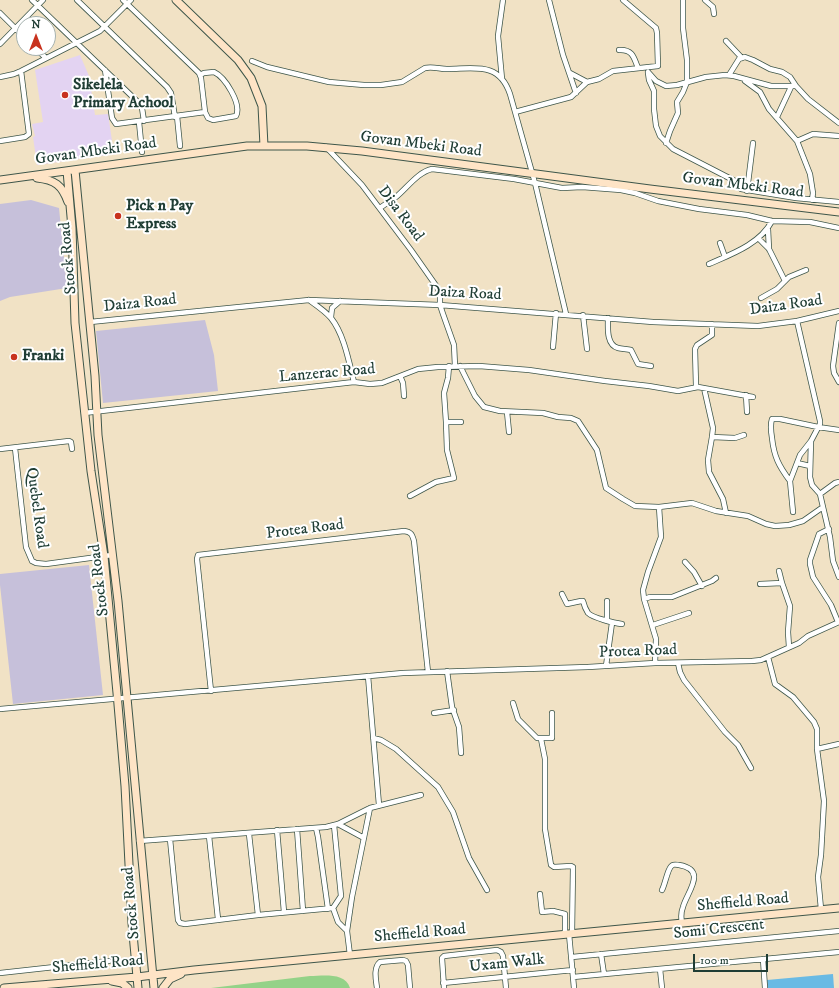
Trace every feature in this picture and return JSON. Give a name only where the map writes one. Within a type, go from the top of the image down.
[{"type":"main road","points":[[176,0],[238,60],[251,78],[262,106],[264,146]]},
{"type":"main road","name":"Govan Mbeki Road","points":[[0,180],[223,149],[264,146],[326,147],[839,212]]},
{"type":"main road","name":"Stock Road","points":[[71,170],[75,323],[91,471],[104,556],[128,838],[132,922],[138,988]]},
{"type":"main road","name":"Stock Road","points":[[71,170],[90,322],[100,451],[112,555],[154,988]]},
{"type":"main road","points":[[26,176],[50,180],[58,184],[65,195],[71,213]]},
{"type":"main road","name":"Sheffield Road","points":[[4,988],[136,977],[194,970],[839,908]]},
{"type":"main road","points":[[163,988],[176,976],[194,970]]},
{"type":"main road","points":[[96,980],[122,983],[128,988]]},
{"type":"street","points":[[32,0],[78,42],[140,104],[144,121]]},
{"type":"street","points":[[0,44],[43,0]]},
{"type":"street","points":[[77,0],[170,90],[180,146]]},
{"type":"street","points":[[123,0],[129,2],[200,75],[207,117],[210,120],[234,117],[237,113],[237,108],[228,86],[217,74],[212,72],[200,75]]},
{"type":"street","points":[[502,79],[498,36],[503,0]]},
{"type":"street","points":[[549,0],[576,93]]},
{"type":"street","points":[[515,112],[571,97],[587,82],[599,79],[614,71],[658,66],[657,30],[650,21],[623,0]]},
{"type":"street","points":[[666,143],[679,112],[676,104],[687,82],[687,60],[683,28],[683,0]]},
{"type":"street","points":[[705,0],[713,7],[714,14]]},
{"type":"street","points":[[0,77],[21,71],[100,31],[129,2]]},
{"type":"street","points":[[0,14],[15,28]]},
{"type":"street","points":[[726,41],[742,58],[753,60],[768,68],[782,72],[790,78],[793,86],[839,124]]},
{"type":"street","points":[[620,50],[625,50],[630,53],[638,68]]},
{"type":"street","points":[[729,75],[738,61],[742,58]]},
{"type":"street","points":[[252,61],[285,72],[329,82],[381,85],[396,83],[407,79],[429,67],[448,69],[483,68],[495,72],[507,87],[515,112],[535,183],[566,314]]},
{"type":"street","points":[[646,67],[649,80],[654,91],[656,129],[666,143],[676,150],[738,183],[740,189],[812,200],[839,202]]},
{"type":"street","points":[[105,70],[112,118],[114,123],[118,125],[205,112]]},
{"type":"street","points":[[0,141],[25,138],[29,134],[21,71]]},
{"type":"street","points":[[570,72],[587,82]]},
{"type":"street","points":[[648,73],[656,81],[666,86],[719,75],[729,75],[772,86],[793,86]]},
{"type":"street","points":[[742,78],[758,90],[768,108],[797,141],[810,174],[813,193],[812,200]]},
{"type":"street","points":[[776,117],[793,86]]},
{"type":"street","points":[[139,122],[142,152]]},
{"type":"street","points":[[797,141],[813,134],[839,136]]},
{"type":"street","points":[[747,191],[753,143]]},
{"type":"street","name":"Disa Road","points":[[326,147],[362,185],[437,287],[440,294],[440,305],[454,345],[457,366]]},
{"type":"street","points":[[380,208],[396,197],[417,178],[431,169],[514,179],[562,188],[582,187],[627,191],[658,202],[752,216],[772,221],[810,222],[839,228]]},
{"type":"street","points":[[709,264],[741,249],[758,238],[768,229],[772,221]]},
{"type":"street","points":[[768,229],[769,249]]},
{"type":"street","points":[[758,238],[769,249],[785,281]]},
{"type":"street","points":[[720,243],[725,256]]},
{"type":"street","points":[[761,298],[777,289],[791,276],[806,270]]},
{"type":"street","points":[[309,300],[331,317],[340,333],[354,382]]},
{"type":"street","name":"Daiza Road","points":[[90,322],[309,300],[440,305],[608,318],[758,326],[797,321],[839,312]]},
{"type":"street","points":[[331,317],[332,308],[340,300]]},
{"type":"street","points":[[553,347],[556,313]]},
{"type":"street","points":[[583,315],[587,349]]},
{"type":"street","points":[[608,318],[609,337],[613,345],[618,348],[631,350],[636,362],[640,365],[651,366]]},
{"type":"street","points":[[793,512],[790,481],[800,455],[811,441],[820,424],[820,417],[797,321]]},
{"type":"street","points":[[839,323],[833,366],[834,373],[839,382]]},
{"type":"street","points":[[712,324],[712,334],[695,348],[696,386],[753,397]]},
{"type":"street","points":[[410,496],[436,482],[454,478],[447,453],[444,393],[448,378],[449,366]]},
{"type":"street","name":"Lanzerac Road","points":[[84,413],[354,382],[375,384],[418,369],[449,366],[487,366],[530,370],[680,391],[696,386]]},
{"type":"street","points":[[457,366],[475,396],[488,408],[507,412],[543,413],[577,420],[596,448],[607,490],[632,505],[659,507],[692,503],[726,513],[748,516],[770,526],[780,526],[803,521],[824,507]]},
{"type":"street","points":[[400,376],[403,383],[404,396]]},
{"type":"street","points":[[704,388],[712,421],[712,436],[708,467],[712,480],[723,499],[726,513]]},
{"type":"street","points":[[746,395],[747,412]]},
{"type":"street","points":[[507,412],[509,432]]},
{"type":"street","points":[[790,481],[780,468],[775,458],[771,434],[772,420],[776,418],[839,430]]},
{"type":"street","points":[[446,422],[461,422]]},
{"type":"street","points":[[712,436],[735,438],[744,435]]},
{"type":"street","points":[[0,449],[69,441],[71,442],[72,449]]},
{"type":"street","points":[[811,441],[811,481],[820,494],[824,507],[829,529],[833,561],[839,576]]},
{"type":"street","name":"Quebel Road","points":[[15,448],[26,547],[32,561],[46,564],[112,555]]},
{"type":"street","points":[[797,463],[810,466]]},
{"type":"street","points":[[820,494],[839,482]]},
{"type":"street","points":[[656,663],[656,639],[644,599],[643,590],[661,537],[659,507]]},
{"type":"street","points":[[829,529],[820,534],[810,560],[810,564],[813,577],[831,605],[839,622]]},
{"type":"street","name":"Protea Road","points":[[211,691],[197,559],[198,555],[404,531],[411,533],[414,541],[428,672]]},
{"type":"street","points":[[685,562],[694,572],[702,586]]},
{"type":"street","points":[[779,570],[790,606],[788,632],[790,647]]},
{"type":"street","points":[[644,599],[650,597],[672,597],[702,586],[716,578]]},
{"type":"street","points":[[760,584],[782,583]]},
{"type":"street","points":[[562,594],[567,604],[581,600],[592,616],[612,623],[622,624]]},
{"type":"street","points":[[607,620],[608,601]]},
{"type":"street","points":[[653,625],[689,613]]},
{"type":"street","name":"Protea Road","points":[[0,709],[428,672],[656,663],[752,661],[768,657],[839,622]]},
{"type":"street","points":[[606,666],[612,623]]},
{"type":"street","points":[[768,657],[775,684],[793,696],[817,729],[817,749],[824,801],[821,855],[818,877],[822,909]]},
{"type":"street","points":[[678,663],[684,680],[725,732],[738,745],[751,768]]},
{"type":"street","points":[[447,671],[454,710],[459,727],[461,754]]},
{"type":"street","points":[[368,676],[380,805]]},
{"type":"street","points":[[513,703],[518,719],[537,738],[552,738],[552,713]]},
{"type":"street","points":[[434,713],[454,710]]},
{"type":"street","points":[[373,738],[382,740],[396,749],[438,788],[454,812],[469,858],[487,890]]},
{"type":"street","points":[[541,739],[545,759],[545,829],[551,865],[554,867],[573,867],[569,934]]},
{"type":"street","points":[[817,749],[839,744]]},
{"type":"street","points":[[140,841],[250,834],[336,825],[370,808],[421,795]]},
{"type":"street","points":[[350,955],[347,931],[352,897],[370,808]]},
{"type":"street","points":[[170,839],[179,922],[185,924],[218,919],[330,908],[341,896],[336,825]]},
{"type":"street","points":[[336,825],[364,838]]},
{"type":"street","points":[[316,828],[330,908],[338,922],[347,931]]},
{"type":"street","points":[[297,829],[303,911]]},
{"type":"street","points":[[277,830],[284,912]]},
{"type":"street","points":[[250,834],[258,915]]},
{"type":"street","points":[[209,836],[218,919]]},
{"type":"street","points":[[662,890],[671,866],[674,864],[686,866],[691,869],[694,874],[694,882],[682,908],[682,923]]},
{"type":"street","points":[[540,894],[542,912],[553,911],[565,914],[572,957],[574,988]]},
{"type":"street","points":[[341,896],[352,897]]},
{"type":"street","name":"Somi Crescent","points":[[572,957],[839,931]]},
{"type":"street","points":[[443,986],[442,958],[446,955],[497,950],[501,952],[506,988]]},
{"type":"street","points":[[573,977],[839,952]]},
{"type":"street","points":[[601,954],[604,974]]},
{"type":"street","points":[[763,959],[765,988]]},
{"type":"street","points":[[377,988],[377,964],[380,962],[403,960],[406,961],[408,965],[410,988]]},
{"type":"street","points":[[0,972],[109,961]]},
{"type":"street","points":[[660,969],[662,988]]},
{"type":"street","name":"Uxam Walk","points":[[443,986],[505,977],[573,970]]},
{"type":"shaded area","name":"Sikelela Primary Achool","points":[[80,55],[89,76],[95,115],[108,114],[114,154],[37,165],[33,137],[35,136],[32,124],[43,122],[35,70]]},
{"type":"shaded area","points":[[31,200],[59,208],[67,288],[10,297],[0,301],[0,204]]},
{"type":"shaded area","points":[[205,320],[214,355],[218,391],[103,403],[96,331]]},
{"type":"shaded area","points":[[89,565],[103,695],[13,704],[0,574]]},
{"type":"green space","points":[[310,976],[339,977],[347,983],[350,988],[211,988]]},
{"type":"water","points":[[833,974],[834,988],[768,988],[767,980]]},
{"type":"place","name":"Sikelela Primary Achool","points":[[65,95]]},
{"type":"place","name":"Pick n Pay Express","points":[[118,216]]},
{"type":"place","name":"Franki","points":[[14,357]]}]
